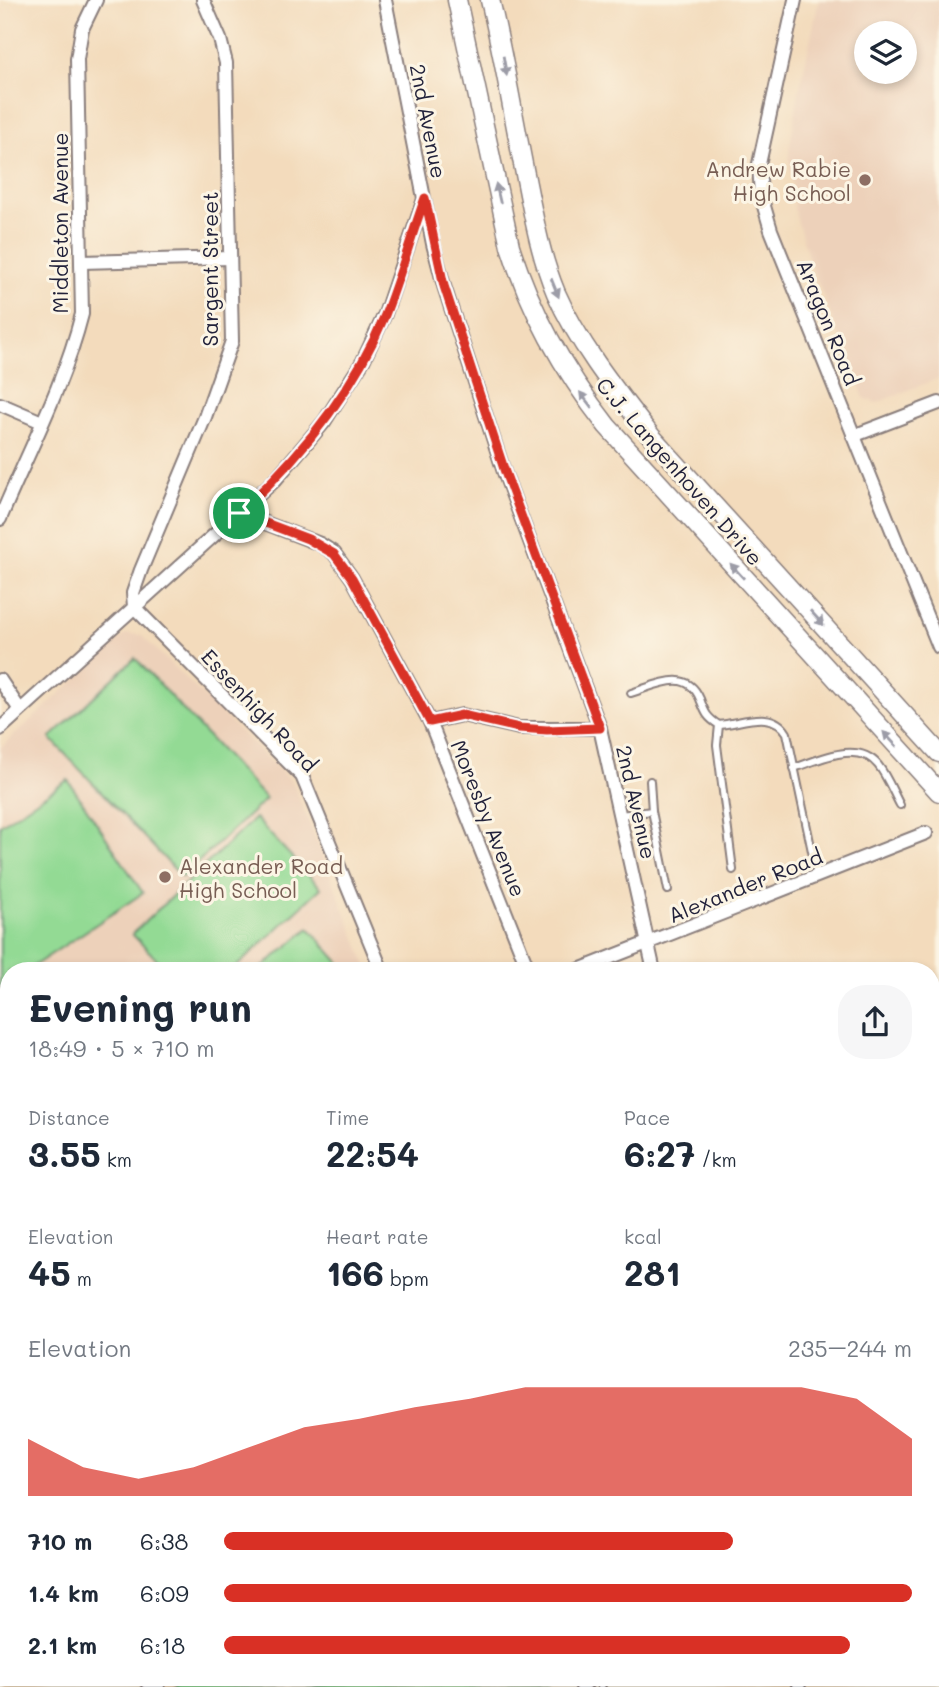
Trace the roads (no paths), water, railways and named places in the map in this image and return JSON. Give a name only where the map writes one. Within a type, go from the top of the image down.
[{"type":"main road","name":"C.J. Langenhoven Drive","points":[[457,0],[510,246],[535,313],[557,355],[579,390],[607,426],[939,792]]},
{"type":"main road","name":"C.J. Langenhoven Drive","points":[[490,0],[539,239],[556,293],[574,327],[651,436],[939,753]]},
{"type":"street","name":"Middleton Avenue","points":[[0,519],[74,342],[82,314],[77,59],[82,29],[96,0]]},
{"type":"street","name":"Sargent Street","points":[[134,607],[133,593],[141,570],[230,351],[232,329],[226,63],[220,38],[204,0]]},
{"type":"street","name":"2nd Avenue","points":[[385,0],[444,286],[505,472],[600,728],[652,962]]},
{"type":"street","name":"Aragon Road","points":[[795,0],[759,164],[761,197],[771,230],[939,647]]},
{"type":"street","points":[[0,729],[275,480],[297,456],[324,422],[363,361],[385,314],[425,198]]},
{"type":"street","points":[[82,262],[230,258]]},
{"type":"street","points":[[853,436],[939,403]]},
{"type":"street","points":[[0,404],[42,422]]},
{"type":"street","name":"Moresby Avenue","points":[[239,513],[308,539],[334,554],[352,578],[430,722],[525,962]]},
{"type":"street","name":"Essenhigh Road","points":[[134,607],[302,776],[378,962]]},
{"type":"street","points":[[0,680],[20,710]]},
{"type":"street","points":[[430,722],[462,715],[519,728],[600,728]]},
{"type":"street","name":"Alexander Road","points":[[600,962],[926,833]]},
{"type":"lane","points":[[631,693],[671,681],[686,681],[695,687],[706,717],[719,725],[759,718],[782,724],[787,733],[817,877]]},
{"type":"lane","points":[[719,725],[717,745],[733,870]]},
{"type":"lane","points":[[794,768],[852,752],[866,756],[878,765],[900,805]]},
{"type":"lane","points":[[650,781],[652,811],[668,890]]},
{"type":"lane","points":[[620,815],[652,811]]},
{"type":"place","name":"Andrew Rabie High School","points":[[865,180]]},
{"type":"place","name":"Alexander Road High School","points":[[165,877]]}]
